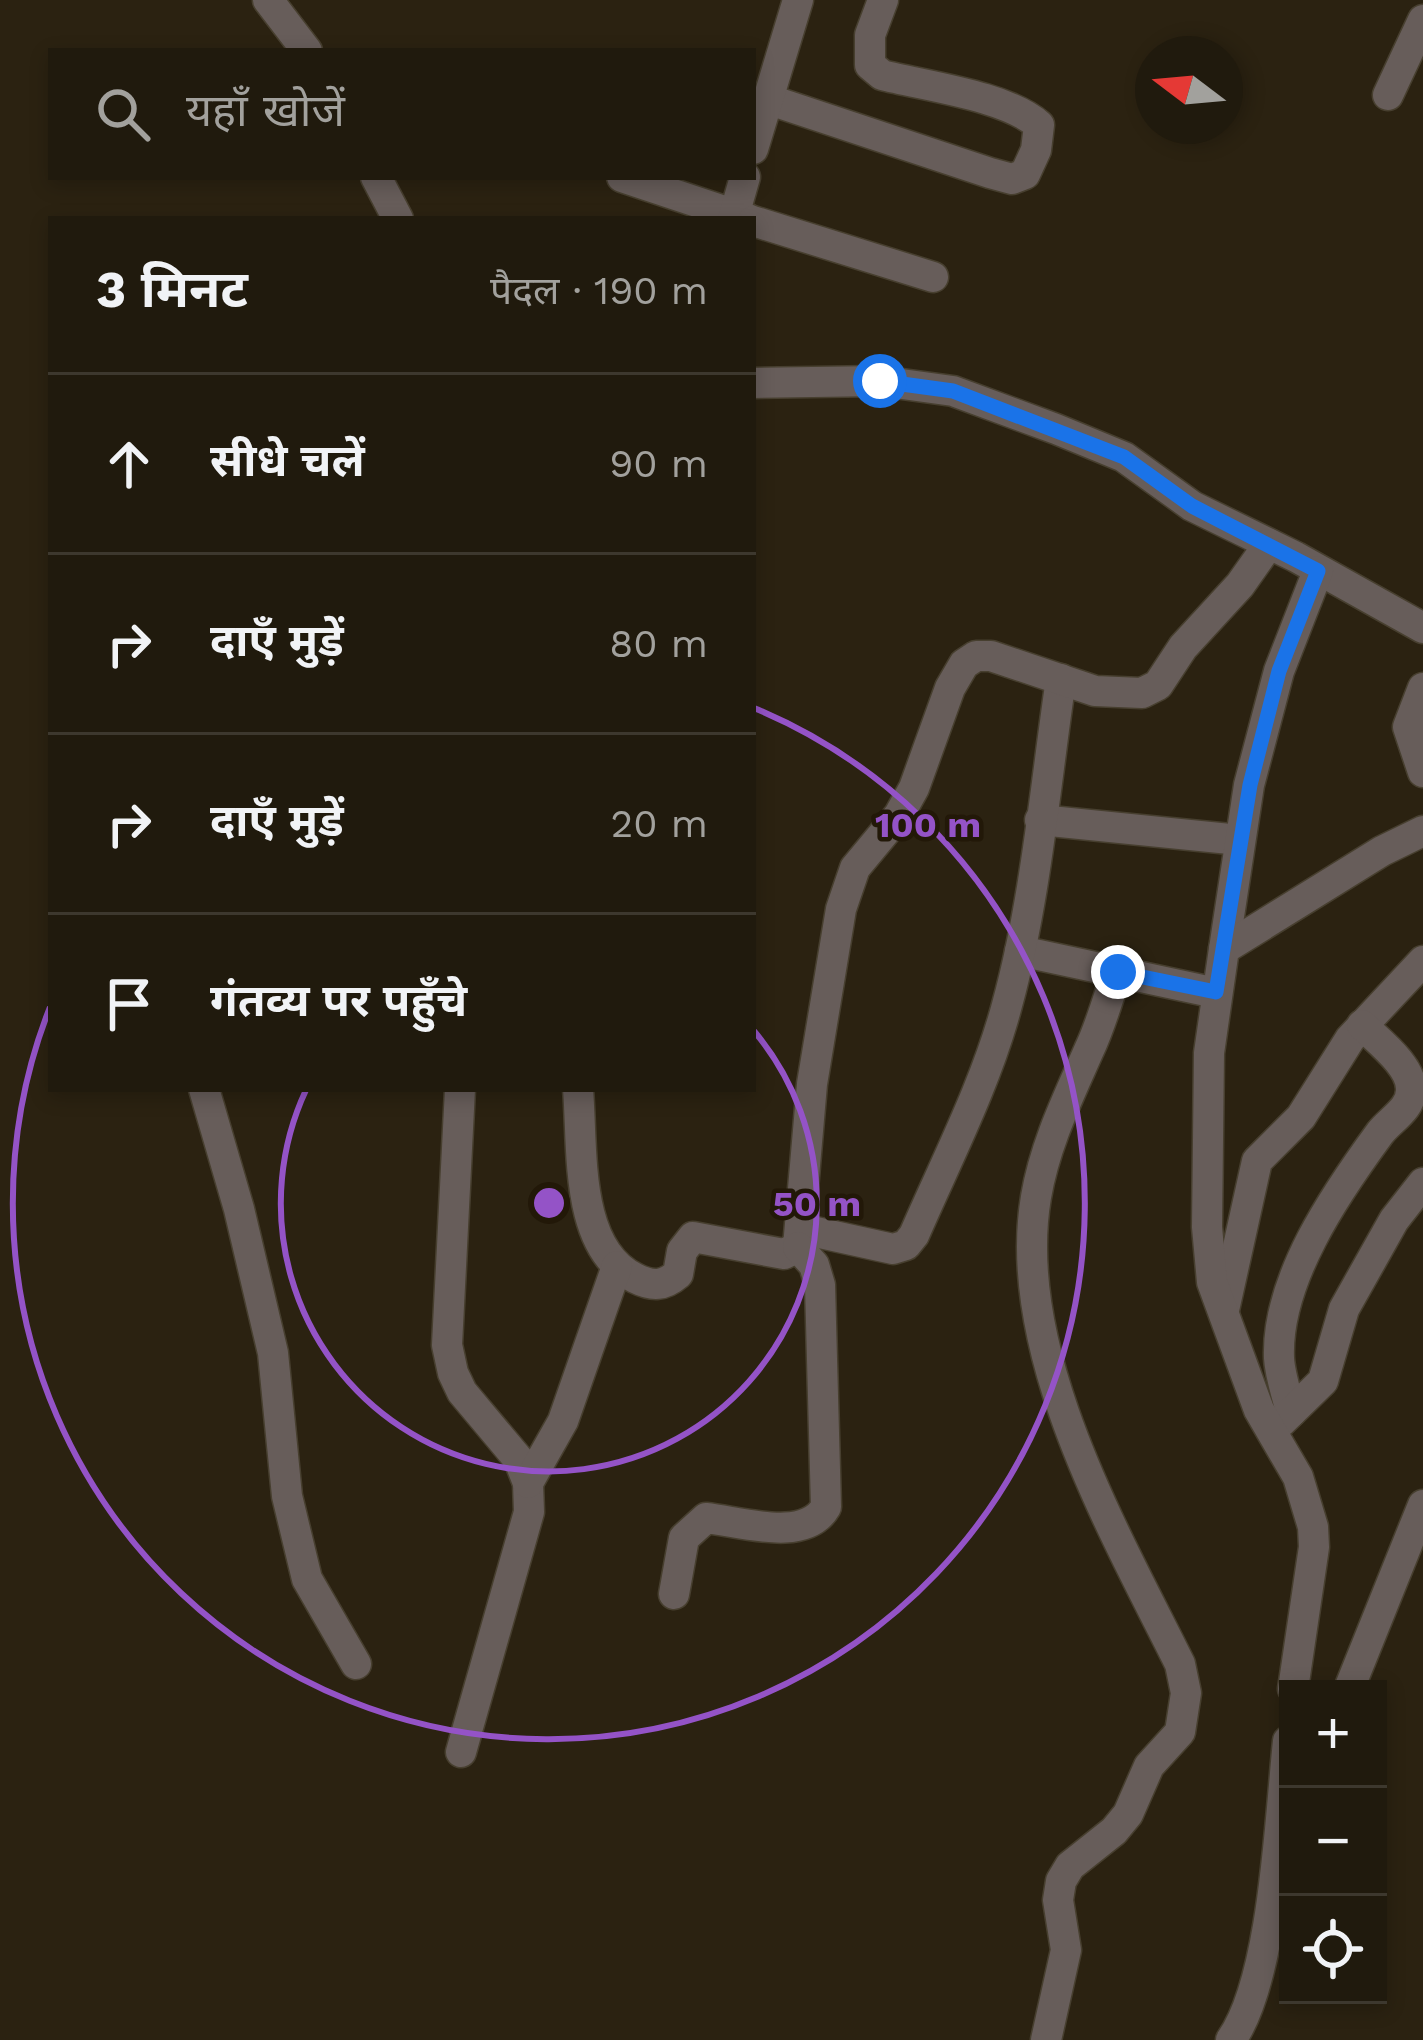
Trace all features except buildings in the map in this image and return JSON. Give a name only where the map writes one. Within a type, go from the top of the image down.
[{"type":"street","points":[[268,0],[305,48]]},
{"type":"street","points":[[756,138],[798,0]]},
{"type":"street","points":[[767,99],[990,173],[1012,179],[1025,173],[1036,150],[1039,125],[1031,118],[882,75],[871,65],[870,35],[883,0]]},
{"type":"street","points":[[1388,95],[1423,20]]},
{"type":"street","points":[[378,180],[396,216]]},
{"type":"street","points":[[631,180],[736,216]]},
{"type":"street","points":[[742,216],[745,180]]},
{"type":"street","points":[[756,222],[933,277]]},
{"type":"street","points":[[756,383],[880,381],[953,391],[1124,457],[1192,506],[1423,628]]},
{"type":"street","points":[[674,1594],[684,1538],[706,1518],[800,1528],[817,1522],[826,1507],[820,1285],[800,1238],[812,1084],[841,909],[855,868],[899,815],[914,788],[950,688],[964,664],[976,656],[992,656],[1095,691],[1142,693],[1158,685],[1269,544]]},
{"type":"street","points":[[1281,1421],[1259,1410],[1212,1282],[1207,1227],[1209,1054],[1250,785],[1279,671],[1318,571]]},
{"type":"street","points":[[800,1238],[893,1249],[906,1245],[914,1235],[991,1058],[1020,951],[1061,679]]},
{"type":"street","points":[[1423,688],[1408,727],[1423,772]]},
{"type":"street","points":[[1040,820],[1240,839]]},
{"type":"street","points":[[1223,949],[1382,851],[1423,831]]},
{"type":"street","points":[[1020,951],[1216,992]]},
{"type":"street","points":[[1224,1311],[1257,1161],[1301,1117],[1362,1025],[1423,961]]},
{"type":"street","points":[[1046,2040],[1066,1950],[1058,1900],[1061,1881],[1070,1866],[1128,1814],[1149,1766],[1180,1732],[1186,1693],[1180,1664],[1073,1446],[1039,1312],[1033,1264],[1035,1200],[1043,1163],[1118,972]]},
{"type":"street","points":[[1294,1680],[1314,1547],[1313,1527],[1281,1421],[1280,1341],[1292,1288],[1311,1237],[1384,1127],[1409,1104],[1412,1086],[1407,1072],[1362,1025]]},
{"type":"street","points":[[205,1092],[273,1353],[286,1496],[307,1579],[356,1664]]},
{"type":"street","points":[[460,1092],[447,1345],[462,1392],[518,1460],[528,1483],[529,1512],[461,1752]]},
{"type":"street","points":[[578,1092],[593,1236],[617,1266],[635,1278],[666,1284],[678,1274],[682,1251],[693,1237],[784,1254],[800,1238]]},
{"type":"street","points":[[1281,1421],[1323,1381],[1344,1310],[1394,1220],[1423,1183]]},
{"type":"street","points":[[528,1483],[562,1421],[617,1266]]},
{"type":"street","points":[[1353,1680],[1423,1505]]},
{"type":"street","points":[[1232,2040],[1252,1992],[1273,1892],[1283,1788]]},
{"type":"route","points":[[880,381],[953,391],[1124,457],[1192,506],[1318,571],[1279,671],[1250,785],[1216,992],[1118,972]]}]
